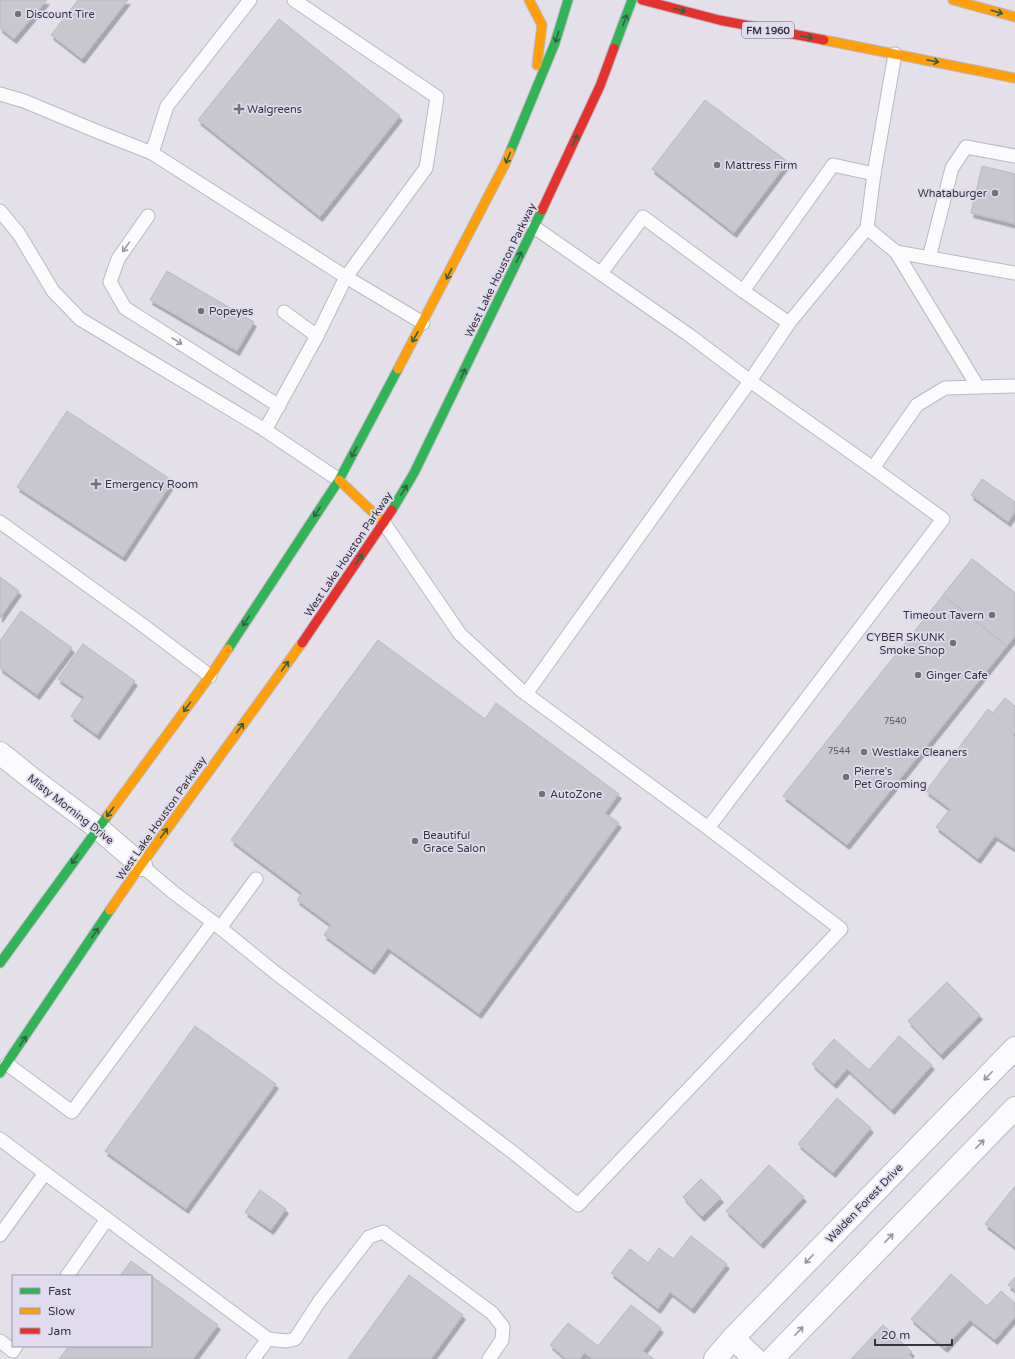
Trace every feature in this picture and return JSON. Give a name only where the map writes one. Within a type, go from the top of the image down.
[{"type":"main road","points":[[529,0],[542,25],[533,95]]},
{"type":"main road","points":[[0,963],[210,676],[339,480],[423,323],[505,164],[555,43],[568,0]]},
{"type":"main road","name":"West Lake Houston Parkway","points":[[4,1069],[142,865],[310,632],[384,523],[414,473],[534,227],[600,86],[632,0]]},
{"type":"main road","name":"FM 1960","points":[[642,0],[719,20],[1015,78]]},
{"type":"main road","points":[[953,0],[1015,17]]},
{"type":"main road","points":[[339,480],[384,523]]},
{"type":"street","name":"Misty Morning Drive","points":[[0,753],[98,828],[142,865]]},
{"type":"street","name":"Walden Forest Drive","points":[[715,1359],[733,1338],[1015,1048]]},
{"type":"street","points":[[772,1359],[1015,1108]]},
{"type":"street","points":[[733,1338],[755,1359]]},
{"type":"lane","points":[[152,153],[167,106],[250,0]]},
{"type":"lane","points":[[265,430],[317,336],[346,277],[426,168],[437,97],[294,0]]},
{"type":"lane","points":[[526,694],[750,381],[789,323],[867,228],[874,174],[895,54]]},
{"type":"lane","points":[[0,94],[24,101],[152,153],[346,277],[423,323]]},
{"type":"lane","points":[[929,258],[952,168],[966,147],[1015,156]]},
{"type":"lane","points":[[743,291],[832,165],[874,174]]},
{"type":"lane","points":[[0,211],[19,234],[53,291],[80,319],[265,430],[339,480]]},
{"type":"lane","points":[[148,216],[118,259],[110,282],[125,308],[278,406]]},
{"type":"lane","points":[[601,273],[643,217],[789,323]]},
{"type":"lane","points":[[534,227],[601,273],[943,519],[708,828]]},
{"type":"lane","points":[[867,228],[896,252],[978,387]]},
{"type":"lane","points":[[896,252],[1015,273]]},
{"type":"lane","points":[[284,312],[317,336]]},
{"type":"lane","points":[[874,468],[917,405],[945,388],[1015,386]]},
{"type":"lane","points":[[0,522],[144,626],[210,676]]},
{"type":"lane","points":[[142,865],[174,893],[217,925],[277,974],[515,1154],[578,1205],[841,929],[708,828],[526,694],[460,634],[384,523]]},
{"type":"lane","points":[[4,1069],[72,1112],[217,925],[256,879]]},
{"type":"lane","points":[[0,1139],[268,1339],[286,1341],[295,1339],[319,1302],[369,1237],[383,1232],[492,1313],[503,1327],[502,1340],[489,1359]]},
{"type":"lane","points":[[0,1235],[45,1173]]},
{"type":"lane","points":[[67,1275],[107,1219]]},
{"type":"lane","points":[[253,1359],[268,1339]]},
{"type":"lane","points":[[0,1341],[13,1351],[15,1347]]},
{"type":"building","name":"Discount Tire","points":[[0,0],[47,0],[14,39],[0,28]]},
{"type":"building","points":[[78,0],[128,0],[82,59],[51,35]]},
{"type":"building","name":"Walgreens","points":[[279,19],[400,116],[320,217],[198,120]]},
{"type":"building","points":[[705,100],[788,162],[734,233],[652,169]]},
{"type":"building","name":"Whataburger","points":[[982,166],[1015,174],[1015,224],[971,213]]},
{"type":"building","points":[[167,271],[254,322],[237,351],[150,300]]},
{"type":"building","points":[[67,411],[173,481],[123,557],[17,487]]},
{"type":"building","points":[[982,479],[1015,502],[1015,512],[1008,522],[971,495]]},
{"type":"building","points":[[972,559],[1015,593],[1015,636],[847,845],[783,796]]},
{"type":"building","name":"Timeout Tavern","points":[[972,559],[1015,593],[1015,636],[1007,646],[943,595]]},
{"type":"building","points":[[0,577],[19,591],[0,618]]},
{"type":"building","points":[[21,611],[72,648],[37,695],[0,668],[0,641]]},
{"type":"building","points":[[378,640],[485,719],[496,703],[619,794],[605,813],[619,823],[479,1014],[388,948],[372,970],[324,935],[331,925],[297,900],[302,893],[231,840]]},
{"type":"building","points":[[83,644],[135,681],[97,735],[71,716],[84,697],[58,679]]},
{"type":"building","points":[[1005,698],[1015,706],[1015,733],[1013,735],[1015,737],[1015,849],[995,836],[978,859],[936,827],[950,809],[926,791],[988,709],[993,713]]},
{"type":"building","points":[[947,982],[980,1015],[941,1055],[908,1021]]},
{"type":"building","points":[[195,1026],[276,1084],[186,1209],[105,1151]]},
{"type":"building","points":[[899,1036],[932,1065],[892,1110],[847,1069],[834,1084],[812,1064],[834,1039],[869,1070]]},
{"type":"building","points":[[837,1098],[871,1128],[833,1173],[798,1144]]},
{"type":"building","points":[[769,1165],[804,1197],[761,1244],[726,1211]]},
{"type":"building","points":[[701,1179],[721,1198],[702,1217],[683,1197]]},
{"type":"building","points":[[1015,1186],[1015,1247],[985,1224]]},
{"type":"building","points":[[260,1190],[286,1209],[271,1230],[245,1212]]},
{"type":"building","points":[[691,1236],[727,1264],[692,1309],[670,1292],[658,1309],[611,1273],[630,1249],[648,1263],[659,1248],[673,1259]]},
{"type":"building","points":[[131,1261],[150,1275],[121,1275]]},
{"type":"building","points":[[951,1274],[987,1306],[1001,1291],[1015,1303],[1015,1317],[995,1340],[970,1320],[945,1348],[911,1319]]},
{"type":"building","points":[[409,1275],[463,1315],[431,1359],[348,1359]]},
{"type":"building","points":[[152,1276],[218,1325],[193,1359],[59,1359],[68,1347],[152,1347]]},
{"type":"building","points":[[1015,1277],[1015,1290],[1008,1285]]},
{"type":"building","points":[[631,1305],[661,1328],[643,1351],[654,1359],[592,1359],[584,1353],[580,1359],[566,1359],[550,1345],[568,1323],[598,1346]]},
{"type":"building","points":[[883,1325],[912,1352],[909,1355],[914,1359],[851,1359]]},
{"type":"traffic: fast","points":[[510,152],[555,43],[568,0]]},
{"type":"traffic: fast","points":[[614,48],[632,0]]},
{"type":"traffic: fast","points":[[392,510],[414,473],[542,210]]},
{"type":"traffic: fast","points":[[228,649],[339,480],[398,369]]},
{"type":"traffic: fast","points":[[0,963],[108,815]]},
{"type":"traffic: fast","points":[[0,1073],[110,910]]},
{"type":"traffic: slow","points":[[529,0],[542,25],[537,65]]},
{"type":"traffic: slow","points":[[953,0],[1015,17]]},
{"type":"traffic: slow","points":[[824,40],[1015,78]]},
{"type":"traffic: slow","points":[[398,369],[510,152]]},
{"type":"traffic: slow","points":[[339,480],[384,523]]},
{"type":"traffic: slow","points":[[110,910],[302,643]]},
{"type":"traffic: slow","points":[[108,815],[210,676],[228,649]]},
{"type":"traffic: jam","points":[[642,0],[719,20],[824,40]]},
{"type":"traffic: jam","points":[[542,210],[600,86],[614,48]]},
{"type":"traffic: jam","points":[[302,643],[392,510]]},
{"type":"place","name":"Discount Tire","points":[[18,14]]},
{"type":"place","name":"Walgreens","points":[[239,109]]},
{"type":"place","name":"Mattress Firm","points":[[717,165]]},
{"type":"place","name":"Whataburger","points":[[995,193]]},
{"type":"place","name":"Popeyes","points":[[201,311]]},
{"type":"place","name":"Emergency Room","points":[[96,484]]},
{"type":"place","name":"Timeout Tavern","points":[[992,615]]},
{"type":"place","name":"CYBER SKUNK Smoke Shop","points":[[953,643]]},
{"type":"place","name":"Ginger Cafe","points":[[918,675]]},
{"type":"place","name":"Westlake Cleaners","points":[[864,752]]},
{"type":"place","name":"Pierre’s Pet Grooming","points":[[846,777]]},
{"type":"place","name":"AutoZone","points":[[542,794]]},
{"type":"place","name":"Beautiful Grace Salon","points":[[415,841]]}]
